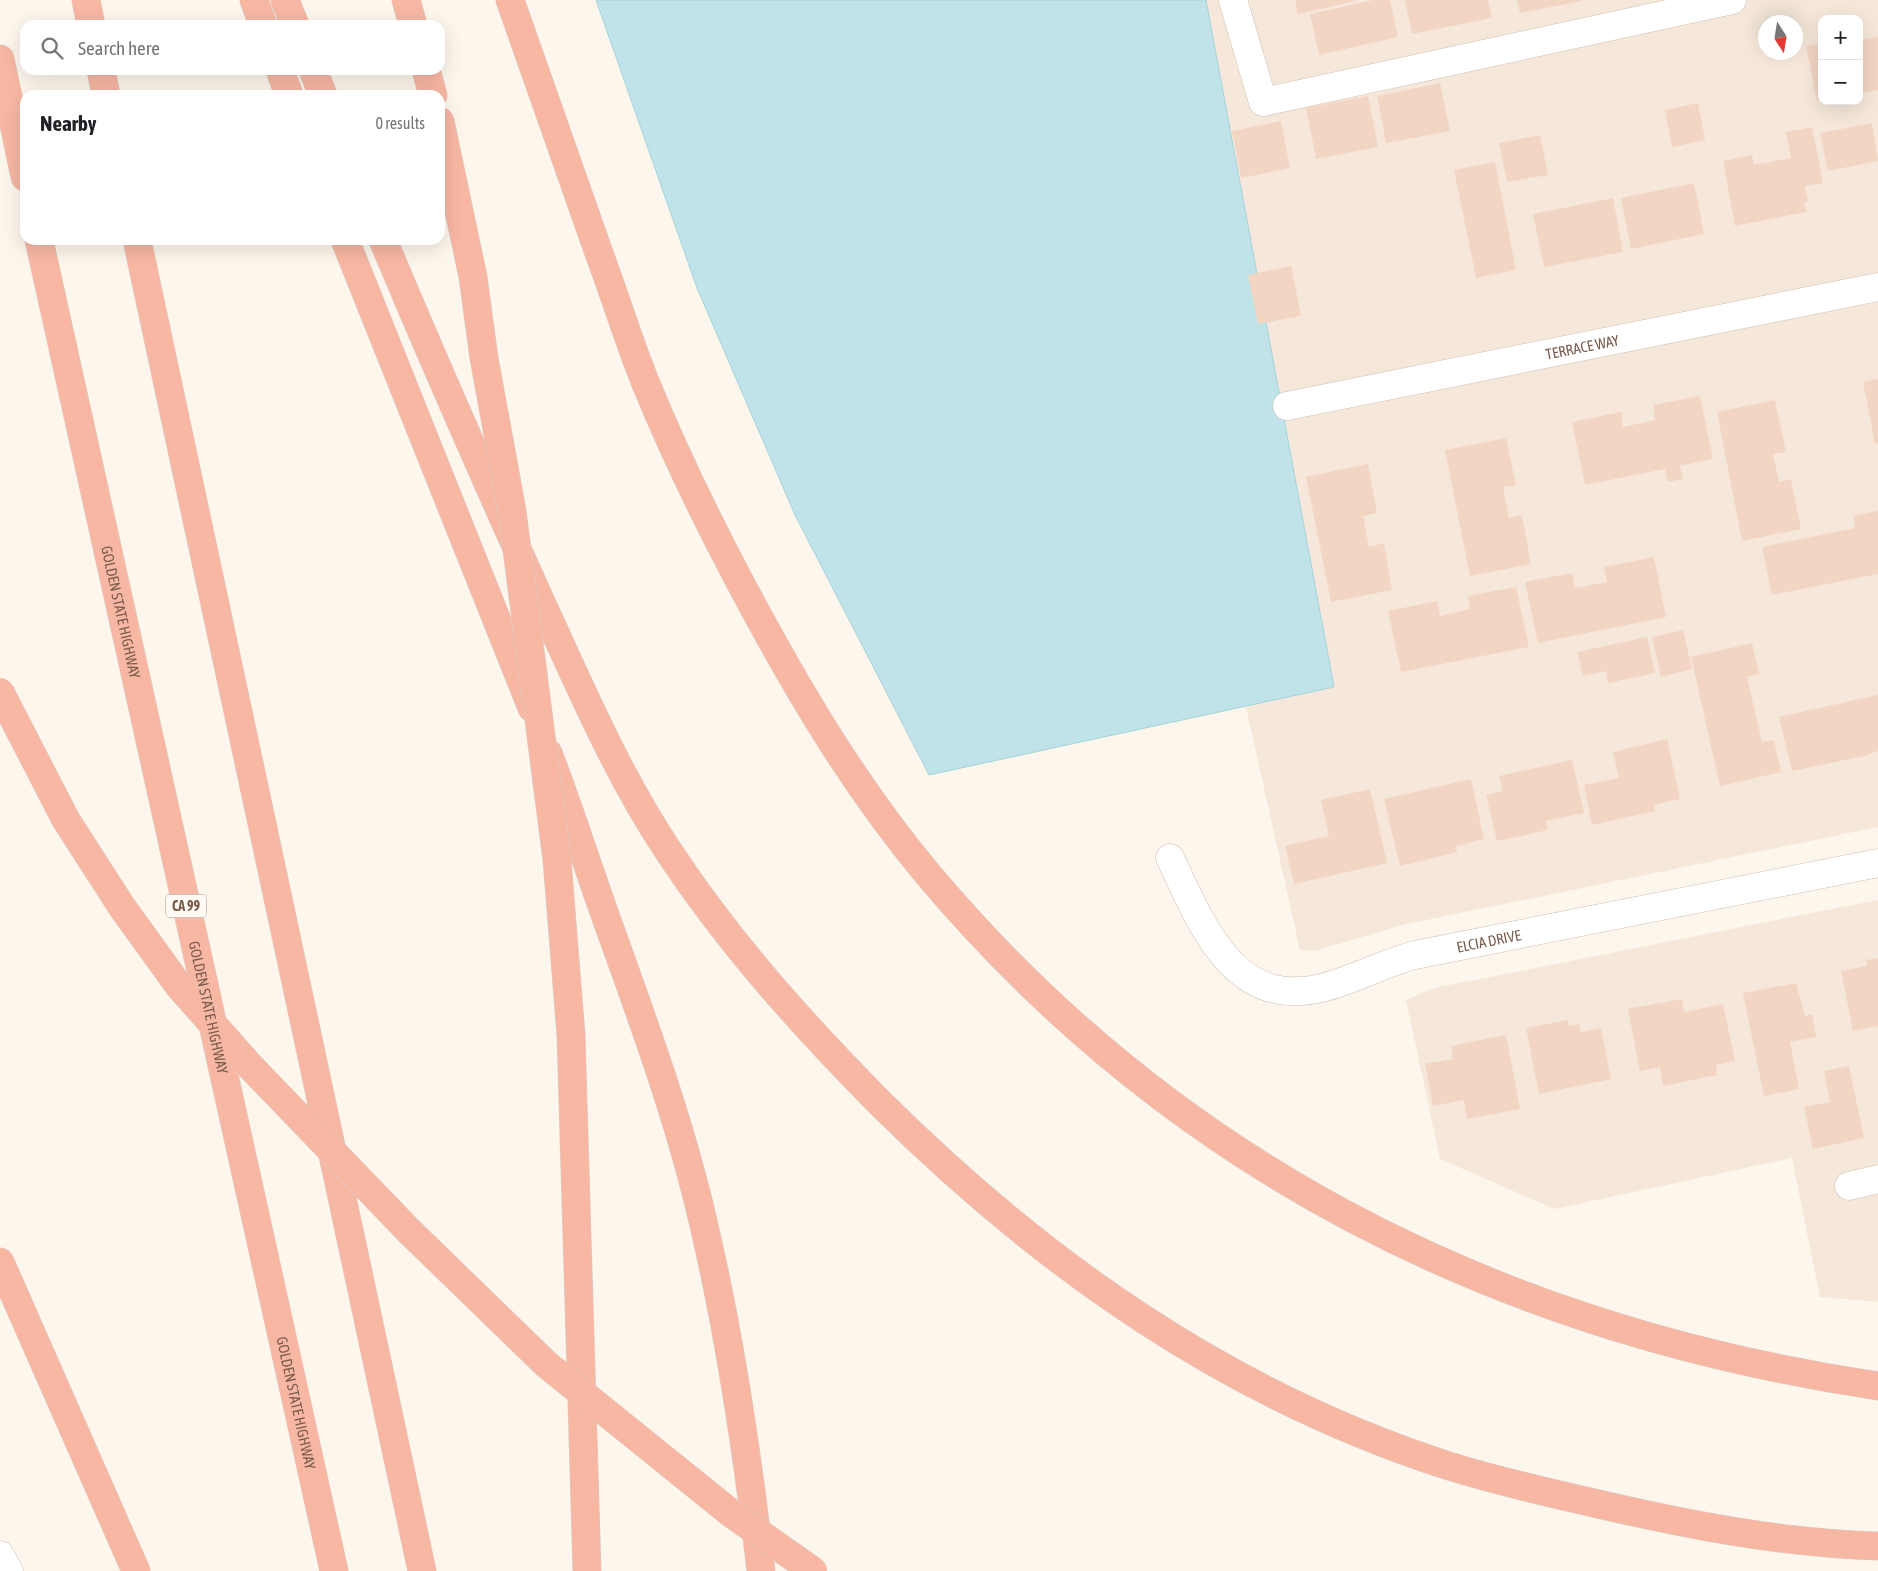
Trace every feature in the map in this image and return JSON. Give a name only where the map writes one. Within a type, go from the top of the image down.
[{"type":"highway","points":[[86,0],[90,20]]},
{"type":"highway","points":[[254,0],[261,20]]},
{"type":"highway","points":[[285,0],[293,20]]},
{"type":"highway","points":[[406,0],[412,20]]},
{"type":"highway","points":[[510,0],[645,382],[726,556],[771,641],[817,720],[868,796],[929,875],[971,924],[1022,976],[1075,1026],[1192,1120],[1256,1164],[1323,1204],[1392,1240],[1473,1277],[1557,1308],[1642,1334],[1736,1359],[1830,1379],[1878,1386]]},
{"type":"highway","points":[[0,59],[20,153]]},
{"type":"highway","points":[[102,75],[105,90]]},
{"type":"highway","points":[[282,75],[287,90]]},
{"type":"highway","points":[[315,75],[321,90]]},
{"type":"highway","points":[[427,75],[432,90]]},
{"type":"highway","points":[[445,145],[472,277],[517,549],[557,860],[571,1035],[587,1571]]},
{"type":"highway","name":"GOLDEN STATE HIGHWAY","points":[[40,245],[334,1571]]},
{"type":"highway","points":[[138,245],[422,1571]]},
{"type":"highway","points":[[347,245],[518,671],[564,794],[678,1126],[707,1237],[730,1350],[750,1469],[762,1571]]},
{"type":"highway","points":[[385,245],[517,549],[591,711],[626,780],[665,845],[708,909],[755,969],[830,1052],[908,1131],[1050,1254],[1104,1294],[1175,1341],[1242,1378],[1310,1412],[1379,1441],[1449,1466],[1521,1486],[1675,1522],[1757,1536],[1841,1545],[1878,1546]]},
{"type":"highway","points":[[0,692],[66,820],[122,906],[179,986],[248,1065],[409,1231],[546,1364],[732,1514],[813,1571]]},
{"type":"highway","points":[[0,1262],[136,1571]]},
{"type":"street","points":[[1233,0],[1263,102],[1732,0]]},
{"type":"street","name":"TERRACE WAY","points":[[1287,406],[1878,287]]},
{"type":"street","name":"ELCIA DRIVE","points":[[1170,858],[1207,934],[1227,961],[1247,978],[1271,988],[1300,991],[1325,987],[1395,960],[1415,955],[1878,863]]},
{"type":"street","points":[[1849,1186],[1878,1179]]},
{"type":"street","points":[[0,1555],[9,1571]]},
{"type":"shaded area","points":[[1206,0],[1878,0],[1878,827],[1402,925],[1315,951],[1300,950],[1246,707],[1334,687]]},
{"type":"shaded area","points":[[1878,900],[1878,1302],[1820,1297],[1792,1158],[1555,1209],[1440,1159],[1406,1000],[1434,988]]},
{"type":"water","points":[[596,0],[1206,0],[1334,687],[929,775],[795,515],[697,288]]},
{"type":"building","points":[[1295,0],[1355,0],[1355,1],[1298,14]]},
{"type":"building","points":[[1373,0],[1390,0],[1398,37],[1319,55],[1310,14]]},
{"type":"building","points":[[1405,0],[1488,0],[1492,18],[1412,34]]},
{"type":"building","points":[[1517,0],[1582,0],[1582,1],[1520,13]]},
{"type":"building","points":[[1878,37],[1878,90],[1863,92],[1863,60],[1863,39]]},
{"type":"building","points":[[1818,44],[1818,101],[1817,101],[1806,46]]},
{"type":"building","points":[[1440,83],[1450,131],[1386,143],[1377,96]]},
{"type":"building","points":[[1368,96],[1378,147],[1316,159],[1306,108]]},
{"type":"building","points":[[1698,103],[1705,140],[1672,147],[1665,110]]},
{"type":"building","points":[[1281,121],[1290,168],[1241,178],[1232,131]]},
{"type":"building","points":[[1872,123],[1878,161],[1828,171],[1820,133]]},
{"type":"building","points":[[1812,127],[1823,183],[1805,186],[1808,201],[1804,202],[1806,212],[1735,226],[1723,161],[1752,155],[1754,165],[1791,158],[1786,132]]},
{"type":"building","points":[[1540,135],[1548,175],[1507,182],[1499,143]]},
{"type":"building","points":[[1495,162],[1516,270],[1476,278],[1454,170]]},
{"type":"building","points":[[1694,183],[1704,234],[1631,249],[1621,198]]},
{"type":"building","points":[[1613,198],[1623,252],[1544,267],[1533,214]]},
{"type":"building","points":[[1291,266],[1301,316],[1258,324],[1248,275]]},
{"type":"building","points":[[1878,379],[1878,443],[1875,444],[1863,382]]},
{"type":"building","points":[[1700,396],[1713,459],[1680,466],[1683,479],[1668,482],[1665,469],[1585,485],[1572,422],[1621,412],[1623,427],[1655,420],[1653,405]]},
{"type":"building","points":[[1775,400],[1786,452],[1773,454],[1779,482],[1791,479],[1801,529],[1742,541],[1717,412]]},
{"type":"building","points":[[1506,438],[1516,485],[1503,487],[1509,518],[1522,515],[1531,564],[1470,576],[1445,450]]},
{"type":"building","points":[[1368,464],[1377,513],[1363,516],[1369,547],[1384,543],[1392,590],[1331,602],[1306,477]]},
{"type":"building","points":[[1878,511],[1878,574],[1772,595],[1762,547],[1855,528],[1853,516]]},
{"type":"building","points":[[1654,557],[1666,617],[1538,643],[1525,582],[1572,573],[1575,588],[1607,582],[1604,567]]},
{"type":"building","points":[[1516,587],[1529,647],[1401,672],[1388,611],[1437,601],[1440,616],[1470,609],[1468,596]]},
{"type":"building","points":[[1683,630],[1692,669],[1661,677],[1652,637]]},
{"type":"building","points":[[1647,637],[1655,673],[1608,683],[1606,671],[1583,676],[1577,652]]},
{"type":"building","points":[[1752,643],[1759,674],[1747,677],[1762,742],[1774,740],[1781,772],[1720,786],[1691,657]]},
{"type":"building","points":[[1878,695],[1878,751],[1869,755],[1792,771],[1779,717]]},
{"type":"building","points":[[1667,739],[1680,799],[1653,805],[1655,811],[1592,825],[1584,785],[1619,778],[1613,752]]},
{"type":"building","points":[[1572,760],[1584,813],[1546,821],[1548,830],[1497,841],[1486,795],[1503,791],[1499,776]]},
{"type":"building","points":[[1471,779],[1484,839],[1456,846],[1457,852],[1400,866],[1384,799]]},
{"type":"building","points":[[1370,789],[1387,863],[1294,884],[1285,846],[1329,836],[1321,800]]},
{"type":"building","points":[[1878,958],[1878,1026],[1853,1031],[1841,971],[1867,966],[1866,960]]},
{"type":"building","points":[[1796,983],[1805,1016],[1812,1014],[1816,1037],[1790,1042],[1799,1089],[1764,1096],[1743,993]]},
{"type":"building","points":[[1682,999],[1684,1012],[1723,1004],[1735,1061],[1716,1065],[1717,1075],[1663,1086],[1660,1067],[1640,1071],[1628,1009]]},
{"type":"building","points":[[1568,1020],[1569,1026],[1579,1024],[1581,1032],[1601,1028],[1611,1079],[1539,1094],[1526,1028]]},
{"type":"building","points":[[1506,1035],[1520,1109],[1467,1119],[1464,1100],[1433,1106],[1425,1064],[1453,1059],[1451,1046]]},
{"type":"building","points":[[1849,1066],[1864,1138],[1813,1149],[1804,1107],[1830,1102],[1824,1071]]}]
